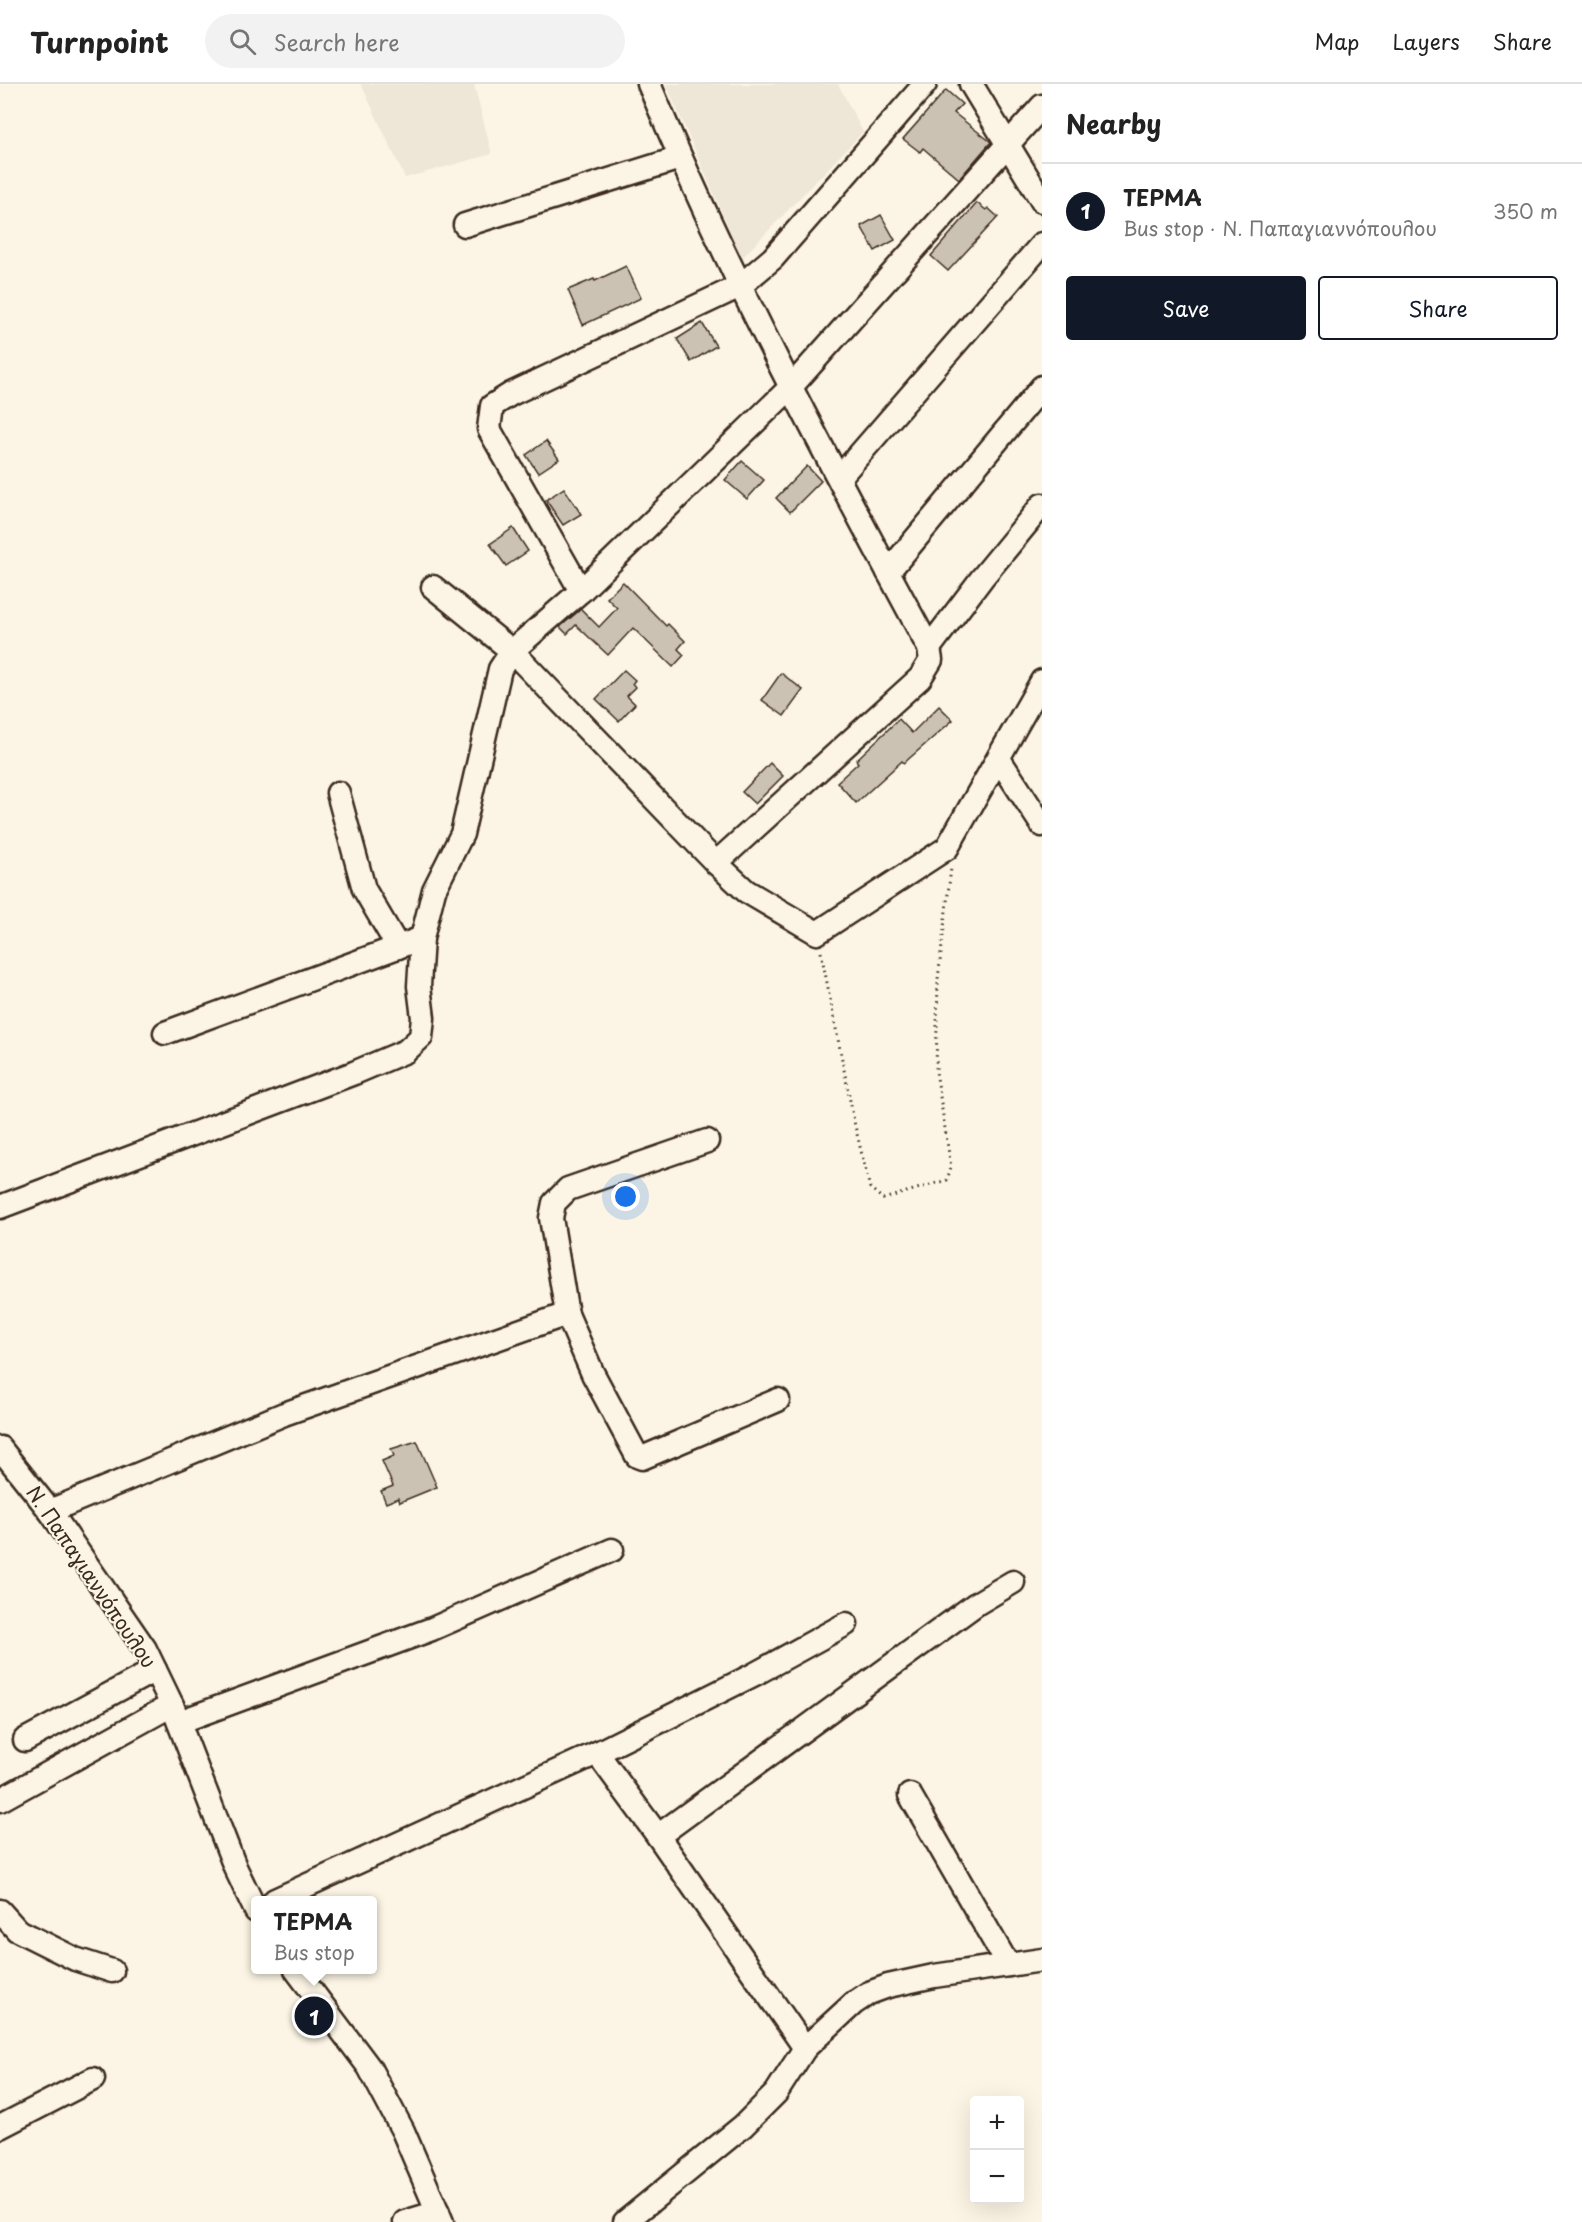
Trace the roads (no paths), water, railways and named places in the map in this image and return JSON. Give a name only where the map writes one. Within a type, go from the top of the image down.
[{"type":"street","points":[[649,84],[680,158],[740,286],[790,388],[929,648],[931,660],[920,678],[716,863]]},
{"type":"street","points":[[581,591],[489,429],[492,406],[511,394],[740,286],[773,258],[925,84]]},
{"type":"street","points":[[971,84],[1042,201]]},
{"type":"street","points":[[0,1207],[354,1073],[406,1050],[421,1037],[423,1018],[419,986],[422,938],[434,890],[462,834],[500,669],[512,651],[581,591],[790,388],[1042,106]]},
{"type":"street","points":[[465,225],[680,158]]},
{"type":"street","points":[[839,478],[1042,244]]},
{"type":"street","points":[[888,572],[1042,387]]},
{"type":"street","points":[[929,648],[982,578],[1042,505]]},
{"type":"street","points":[[433,587],[512,651],[716,863],[746,891],[818,933],[947,848],[1042,681]]},
{"type":"street","points":[[999,759],[1042,825]]},
{"type":"street","points":[[339,793],[364,889],[398,947]]},
{"type":"street","points":[[165,1033],[422,938]]},
{"type":"street","points":[[707,1141],[568,1189],[554,1203],[551,1218],[567,1314],[593,1374],[637,1456],[642,1458],[778,1400]]},
{"type":"street","points":[[50,1511],[284,1414],[567,1314]]},
{"type":"street","name":"Ν. Παπαγιαννόπουλου","points":[[0,1448],[50,1511],[145,1649],[176,1714],[251,1901]]},
{"type":"street","points":[[0,1800],[176,1714],[432,1629],[612,1550]]},
{"type":"street","points":[[658,1836],[976,1604],[1013,1582]]},
{"type":"street","points":[[284,1896],[597,1753],[755,1674],[846,1624]]},
{"type":"street","points":[[26,1740],[155,1670]]},
{"type":"street","points":[[597,1753],[658,1836],[805,2048]]},
{"type":"street","points":[[910,1795],[1008,1965]]},
{"type":"street","points":[[0,1911],[17,1930],[75,1959],[112,1971]]},
{"type":"street","points":[[625,2222],[743,2126],[776,2092],[805,2048],[854,2003],[869,1993],[888,1986],[934,1976],[1042,1960]]},
{"type":"street","points":[[299,1974],[347,2036],[374,2076],[403,2131],[440,2217],[405,2222]]},
{"type":"street","points":[[0,2127],[93,2079]]},
{"type":"place","name":"ΤΕΡΜΑ","points":[[314,2016]]}]
